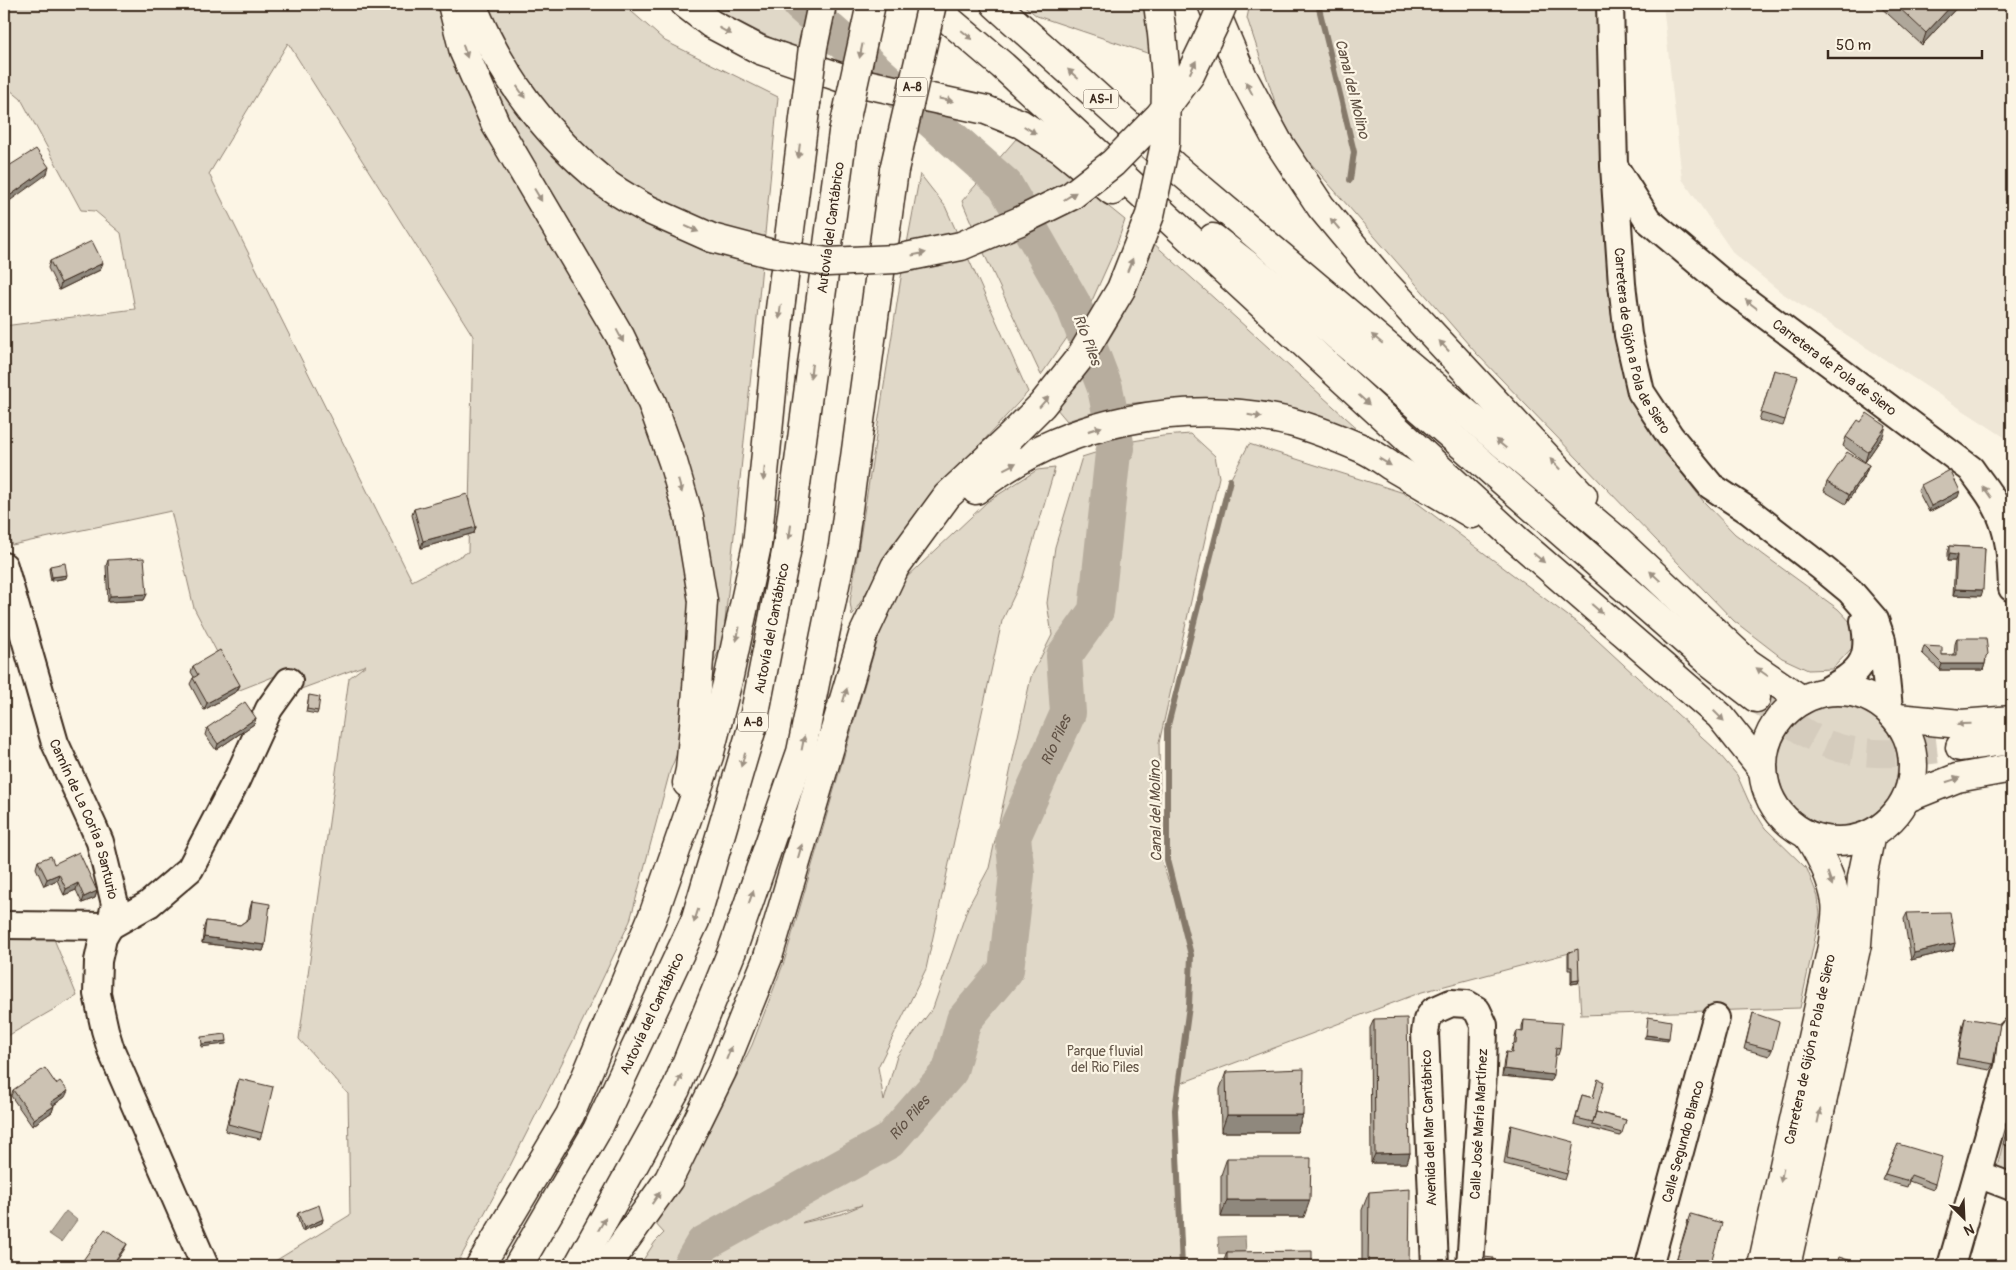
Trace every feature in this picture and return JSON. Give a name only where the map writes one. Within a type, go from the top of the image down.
[{"type":"main road","points":[[452,4],[464,52],[496,125],[620,336],[648,395],[673,462],[689,516],[703,601],[696,703],[690,770],[654,913]]},
{"type":"main road","points":[[472,4],[481,27],[502,66],[536,114],[572,153],[606,183],[647,210],[712,238],[770,254],[828,262],[896,259],[962,246],[1071,196],[1113,163],[1160,115],[1190,75],[1223,4]]},
{"type":"main road","points":[[686,4],[711,24],[760,50],[848,80],[986,110],[1021,124],[1062,150],[1302,343]]},
{"type":"main road","points":[[480,1266],[570,1115],[654,913],[709,756],[729,676],[757,545],[780,309],[812,47],[822,4]]},
{"type":"main road","name":"Autovía del Cantábrico","points":[[518,1266],[597,1130],[695,921],[752,728],[789,537],[843,132],[871,4]]},
{"type":"main road","points":[[931,4],[1003,66],[1517,540],[1720,716],[1763,770]]},
{"type":"main road","name":"A-8","points":[[578,1266],[676,1089],[732,951],[801,752],[843,546],[894,170],[931,4]]},
{"type":"main road","name":"AS-I","points":[[995,4],[1174,166]]},
{"type":"main road","points":[[607,1266],[669,1179],[722,1071],[765,966],[863,635],[895,567],[947,496],[1042,404],[1082,356],[1121,289],[1150,214],[1165,144],[1166,78],[1158,4]]},
{"type":"main road","points":[[1212,4],[1243,77],[1278,142],[1321,207],[1380,278],[1573,483],[1619,542]]},
{"type":"main road","points":[[1058,117],[1329,329],[1712,664],[1756,698]]},
{"type":"main road","points":[[1174,166],[1329,329]]},
{"type":"main road","points":[[1174,166],[1619,542],[1748,663],[1813,696]]},
{"type":"main road","points":[[895,567],[964,499],[998,472],[1049,446],[1120,422],[1182,412],[1214,411],[1247,414],[1292,422],[1363,449],[1517,540]]},
{"type":"main road","points":[[1848,691],[1863,694],[1877,700],[1893,713],[1908,736],[1913,756],[1913,777],[1907,798],[1892,819],[1871,834],[1848,841],[1825,841],[1808,836],[1787,822],[1774,807],[1766,789],[1763,770],[1766,742],[1780,718],[1813,696],[1848,691]]},
{"type":"main road","points":[[1893,713],[1961,724],[2012,720]]},
{"type":"main road","points":[[1960,747],[2012,740]]},
{"type":"main road","points":[[1907,798],[1957,778],[2012,768]]},
{"type":"main road","name":"Carretera de Gijón a Pola de Siero","points":[[1786,1266],[1857,944],[1862,877],[1871,834]]},
{"type":"main road","name":"Carretera de Gijón a Pola de Siero","points":[[1762,1266],[1833,942],[1836,903],[1831,880],[1822,858],[1808,836]]},
{"type":"street","name":"Carretera de Gijón a Pola de Siero","points":[[1610,4],[1614,166],[1628,335],[1641,392],[1670,436],[1712,486],[1749,511],[1850,591],[1875,620],[1882,640],[1893,713]]},
{"type":"street","name":"Carretera de Pola de Siero","points":[[1614,166],[1648,220],[1728,288],[1971,469],[1996,504],[2007,532],[2012,562],[2012,588]]},
{"type":"street","name":"Camín de La Coría a Santurio","points":[[4,566],[54,743],[100,842],[114,904],[110,926],[102,938],[98,961],[97,994],[104,1030],[205,1266]]},
{"type":"street","name":"Carretera de Gijón a Pola de Siero","points":[[1813,696],[1850,677],[1862,664],[1867,650],[1866,632],[1861,611],[1850,591]]},
{"type":"street","points":[[4,925],[110,926],[149,904],[190,869],[236,781],[269,710],[289,681]]},
{"type":"street","name":"Avenida del Mar Cantábrico","points":[[1435,1266],[1425,1033],[1428,1020],[1433,1011],[1451,1003]]},
{"type":"street","name":"Calle José María Martínez","points":[[1451,1003],[1467,1004],[1477,1010],[1484,1025],[1483,1072],[1470,1266]]},
{"type":"street","name":"Calle Segundo Blanco","points":[[1649,1266],[1716,1018]]},
{"type":"street","points":[[1951,1266],[2008,1068],[2012,1032]]},
{"type":"street","points":[[1978,1174],[2012,1187]]},
{"type":"shaded area","points":[[1663,4],[2012,4],[2012,442],[1782,293],[1734,254],[1682,179]]},
{"type":"shaded area","points":[[66,1211],[77,1220],[61,1242],[49,1234]]},
{"type":"shaded area","points":[[1245,1236],[1246,1253],[1219,1254],[1218,1237]]},
{"type":"green space","points":[[4,4],[623,4],[665,41],[778,97],[723,640],[670,771],[630,921],[573,1041],[509,1168],[456,1266],[267,1266],[350,1215],[348,1094],[299,1039],[349,678],[366,665],[301,689],[293,669],[237,691],[194,608],[171,511],[12,545],[4,523],[4,326],[135,309],[121,233],[95,211],[81,210],[21,99],[4,85]],"holes":[[[288,43],[473,336],[468,552],[412,581],[209,174]]]},
{"type":"green space","points":[[707,4],[808,4],[797,51],[712,8]]},
{"type":"green space","points":[[1022,4],[1145,4],[1153,55],[1037,16]]},
{"type":"green space","points":[[1250,4],[1598,4],[1611,314],[1622,362],[1634,398],[1652,435],[1704,502],[1735,534],[1838,609],[1855,627],[1853,647],[1832,669],[1808,670],[1782,658],[1734,621],[1476,353],[1301,152],[1278,111],[1247,18]]},
{"type":"green space","points":[[1016,139],[1047,157],[1125,220],[1116,247],[1090,305],[1041,375],[987,260],[962,201]]},
{"type":"green space","points":[[920,174],[945,206],[1028,392],[964,462],[895,545],[852,616],[850,602],[903,265]]},
{"type":"green space","points":[[1151,241],[1355,426],[1351,434],[1295,413],[1206,398],[1121,404],[1067,421],[1056,408],[1088,369],[1117,326],[1135,289]]},
{"type":"green space","name":"Parque fluvial del Rio Piles","points":[[1191,434],[1215,456],[1219,477],[1159,743],[1161,860],[1181,916],[1167,860],[1167,729],[1230,480],[1249,444],[1404,493],[1584,628],[1715,749],[1737,775],[1749,802],[1765,828],[1807,869],[1818,897],[1820,915],[1800,1008],[1581,1015],[1577,951],[1422,992],[1179,1084],[1175,1110],[1182,1266],[639,1266],[655,1242],[664,1233],[654,1222],[712,1126],[752,1045],[784,962],[880,632],[904,580],[987,502],[1037,470],[1055,468],[1023,577],[1002,621],[926,969],[878,1067],[884,1101],[897,1056],[933,1008],[968,907],[989,868],[1031,677],[1052,635],[1047,603],[1055,547],[1082,457],[1133,441]],"holes":[[[862,1205],[841,1214],[802,1223]]]},
{"type":"green space","points":[[1838,706],[1850,707],[1861,711],[1871,716],[1880,724],[1888,733],[1893,743],[1897,754],[1897,778],[1893,789],[1888,799],[1880,808],[1871,816],[1861,821],[1850,825],[1838,826],[1826,825],[1815,821],[1805,816],[1796,808],[1788,799],[1783,789],[1779,778],[1778,766],[1779,754],[1783,743],[1788,733],[1796,724],[1805,716],[1815,711],[1826,707]]},
{"type":"green space","points":[[4,936],[54,939],[77,996],[4,1038]]},
{"type":"green space","points":[[2003,1144],[2012,1148],[2012,1174],[1996,1171]]},
{"type":"building","points":[[1895,4],[1953,4],[1926,33]]},
{"type":"building","points":[[36,149],[49,167],[4,200],[4,169]]},
{"type":"building","points":[[92,241],[103,263],[61,283],[50,261]]},
{"type":"building","points":[[1774,370],[1798,376],[1785,420],[1761,413]]},
{"type":"building","points":[[1867,413],[1886,426],[1868,452],[1846,437],[1858,420],[1861,422]]},
{"type":"building","points":[[1847,452],[1869,465],[1849,495],[1827,482]]},
{"type":"building","points":[[1950,470],[1960,491],[1931,506],[1921,485]]},
{"type":"building","points":[[467,494],[476,527],[423,541],[414,509]]},
{"type":"building","points":[[1949,546],[1985,548],[1983,590],[1955,589],[1957,555],[1949,554]]},
{"type":"building","points":[[144,558],[147,594],[110,596],[108,560]]},
{"type":"building","points":[[65,563],[67,575],[52,577],[50,566]]},
{"type":"building","points":[[1957,638],[1986,638],[1988,654],[1985,664],[1942,664],[1924,646],[1942,647],[1942,655],[1957,655]]},
{"type":"building","points":[[220,650],[240,685],[207,703],[193,678],[198,675],[193,666]]},
{"type":"building","points":[[309,695],[320,697],[318,711],[307,709]]},
{"type":"building","points":[[245,702],[256,718],[218,744],[207,728]]},
{"type":"building","points":[[79,852],[97,891],[84,897],[78,883],[66,889],[59,874],[47,879],[38,861],[51,856],[54,864]]},
{"type":"building","points":[[252,901],[270,904],[265,945],[204,937],[206,921],[240,925],[250,918]]},
{"type":"building","points":[[1950,912],[1955,943],[1914,953],[1907,913]]},
{"type":"building","points":[[1578,949],[1579,980],[1572,981],[1572,967],[1569,967],[1569,952]]},
{"type":"building","points":[[1753,1013],[1779,1022],[1772,1050],[1746,1043]]},
{"type":"building","points":[[1648,1017],[1671,1021],[1669,1038],[1646,1035]]},
{"type":"building","points":[[1407,1018],[1410,1153],[1375,1154],[1374,1019]]},
{"type":"building","points":[[1965,1018],[2000,1024],[1993,1064],[1958,1058]]},
{"type":"building","points":[[1524,1020],[1562,1023],[1560,1049],[1556,1048],[1553,1075],[1504,1069],[1506,1052],[1512,1053],[1513,1044],[1516,1044],[1517,1031],[1523,1032]]},
{"type":"building","points":[[226,1034],[227,1041],[202,1044],[201,1037]]},
{"type":"building","points":[[45,1068],[56,1084],[60,1081],[68,1091],[51,1102],[54,1106],[34,1119],[13,1090]]},
{"type":"building","points":[[1304,1069],[1303,1115],[1227,1115],[1226,1072]]},
{"type":"building","points":[[239,1079],[273,1087],[262,1133],[228,1124]]},
{"type":"building","points":[[1598,1079],[1604,1082],[1593,1122],[1576,1118],[1582,1095],[1593,1098]]},
{"type":"building","points":[[1596,1112],[1626,1120],[1622,1133],[1592,1125]]},
{"type":"building","points":[[2012,1112],[2012,1138],[2006,1135]]},
{"type":"building","points":[[1511,1125],[1574,1142],[1567,1174],[1507,1158]]},
{"type":"building","points":[[1898,1144],[1942,1157],[1935,1184],[1911,1175],[1909,1181],[1885,1174]]},
{"type":"building","points":[[1227,1158],[1311,1158],[1310,1200],[1227,1200]]},
{"type":"building","points":[[1410,1189],[1409,1266],[1368,1266],[1369,1192]]},
{"type":"building","points":[[319,1205],[323,1219],[304,1228],[298,1213]]},
{"type":"building","points":[[1691,1214],[1722,1223],[1710,1266],[1677,1258]]},
{"type":"building","points":[[105,1229],[127,1244],[111,1266],[79,1266]]},
{"type":"building","points":[[1312,1251],[1312,1266],[1227,1266],[1227,1252]]},
{"type":"building","points":[[1484,1257],[1493,1258],[1492,1266],[1484,1266]]},
{"type":"building","points":[[1839,1257],[1858,1263],[1856,1266],[1836,1266]]},
{"type":"waterway","name":"Río Piles","points":[[690,1266],[703,1244],[889,1141],[950,1071],[964,1020],[1006,970],[1017,874],[1013,837],[1068,713],[1064,656],[1096,611],[1113,453],[1117,448],[1105,388],[1073,304],[1005,185],[800,4]]},
{"type":"waterway","name":"Canal del Molino","points":[[1318,4],[1354,152],[1350,180]]},
{"type":"waterway","name":"Canal del Molino","points":[[1182,1266],[1175,1110],[1189,1006],[1191,955],[1167,860],[1167,729],[1230,480]]},
{"type":"tunnel","points":[[1756,698],[1808,735],[1843,749],[1859,752],[1893,753],[1960,747]]}]
